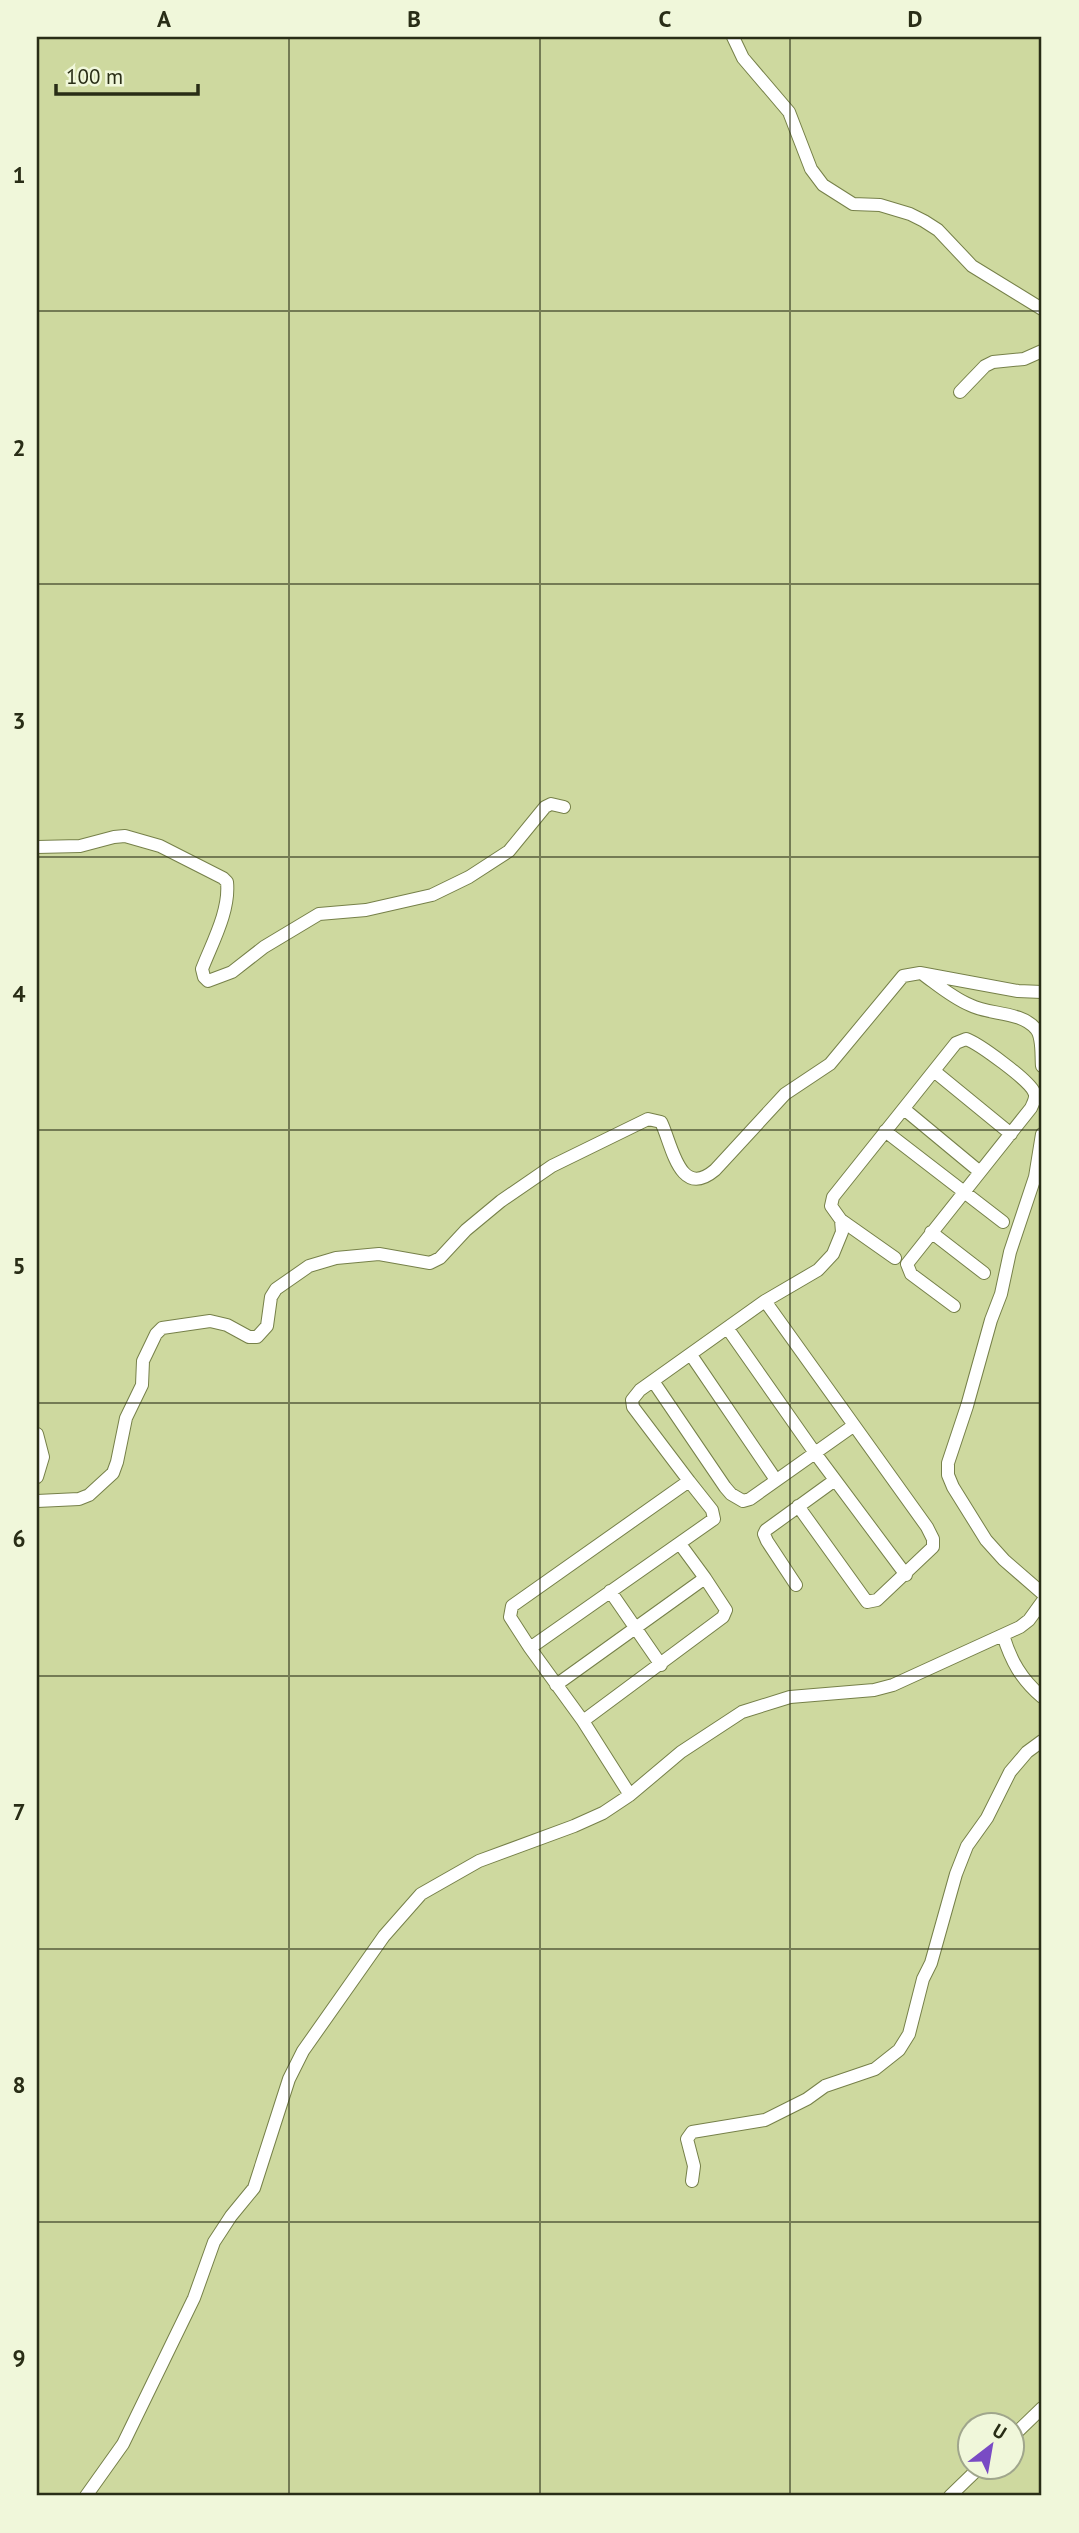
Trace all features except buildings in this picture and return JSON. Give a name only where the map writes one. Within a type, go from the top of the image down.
[{"type":"street","points":[[733,37],[743,58],[789,111],[811,169],[822,185],[853,204],[880,205],[924,221],[938,230],[972,266],[1042,309]]},
{"type":"street","points":[[960,392],[985,366],[993,362],[1017,361],[1042,351]]},
{"type":"street","points":[[37,847],[80,846],[125,836],[160,846],[223,878],[227,882],[227,896],[202,969],[208,981],[232,972],[264,947],[319,914],[366,911],[432,895],[469,877],[509,851],[545,807],[551,804],[564,807]]},
{"type":"street","points":[[37,1501],[79,1499],[89,1495],[113,1473],[126,1418],[142,1385],[143,1361],[156,1334],[162,1328],[210,1321],[228,1325],[249,1337],[257,1337],[267,1326],[271,1297],[276,1289],[309,1266],[336,1258],[379,1254],[430,1263],[440,1258],[466,1230],[501,1201],[552,1166],[648,1119],[661,1122],[676,1161],[686,1174],[697,1178],[705,1177],[715,1170],[785,1094],[831,1064],[895,982],[910,973],[1018,991],[1042,992]]},
{"type":"street","points":[[924,975],[972,1007],[1019,1018],[1035,1027],[1042,1066]]},
{"type":"street","points":[[895,1258],[841,1220],[833,1210],[831,1201],[961,1039],[971,1040],[984,1048],[1034,1092],[1035,1099],[1011,1134],[907,1264],[916,1278],[954,1307]]},
{"type":"street","points":[[934,1071],[1011,1134]]},
{"type":"street","points":[[904,1108],[980,1171]]},
{"type":"street","points":[[886,1131],[1003,1222]]},
{"type":"street","points":[[1042,1134],[1035,1177],[1012,1245],[1001,1294],[948,1463],[948,1475],[953,1488],[986,1540],[1004,1560],[1042,1593]]},
{"type":"street","points":[[530,1648],[715,1520],[712,1510],[631,1403],[640,1390],[765,1301],[824,1265],[839,1242],[841,1220]]},
{"type":"street","points":[[931,1232],[984,1273]]},
{"type":"street","points":[[765,1301],[927,1527],[934,1543],[931,1551],[906,1575],[877,1600],[867,1602],[798,1506]]},
{"type":"street","points":[[728,1329],[815,1453],[906,1575]]},
{"type":"street","points":[[691,1355],[776,1480]]},
{"type":"street","points":[[653,1381],[731,1494],[743,1501],[750,1499],[853,1426]]},
{"type":"street","points":[[37,1434],[43,1457],[37,1477]]},
{"type":"street","points":[[796,1585],[764,1534],[771,1524],[835,1480]]},
{"type":"street","points":[[629,1795],[583,1721],[510,1617],[512,1606],[689,1481]]},
{"type":"street","points":[[583,1721],[726,1614],[705,1578],[680,1544]]},
{"type":"street","points":[[556,1685],[705,1578]]},
{"type":"street","points":[[610,1591],[661,1665]]},
{"type":"street","points":[[86,2496],[123,2444],[194,2298],[214,2242],[254,2188],[281,2102],[299,2060],[384,1936],[421,1894],[479,1861],[574,1826],[603,1812],[629,1795],[681,1752],[742,1712],[790,1697],[874,1690],[893,1685],[1003,1635],[1029,1620],[1042,1602]]},
{"type":"street","points":[[1003,1635],[1011,1658],[1022,1677],[1042,1697]]},
{"type":"street","points":[[692,2181],[694,2166],[687,2140],[692,2132],[765,2120],[807,2099],[825,2085],[875,2069],[899,2050],[909,2034],[919,1994],[967,1846],[988,1818],[1010,1772],[1027,1752],[1042,1741]]},
{"type":"street","points":[[1026,2424],[1042,2409]]},
{"type":"street","points":[[950,2496],[967,2480]]}]
